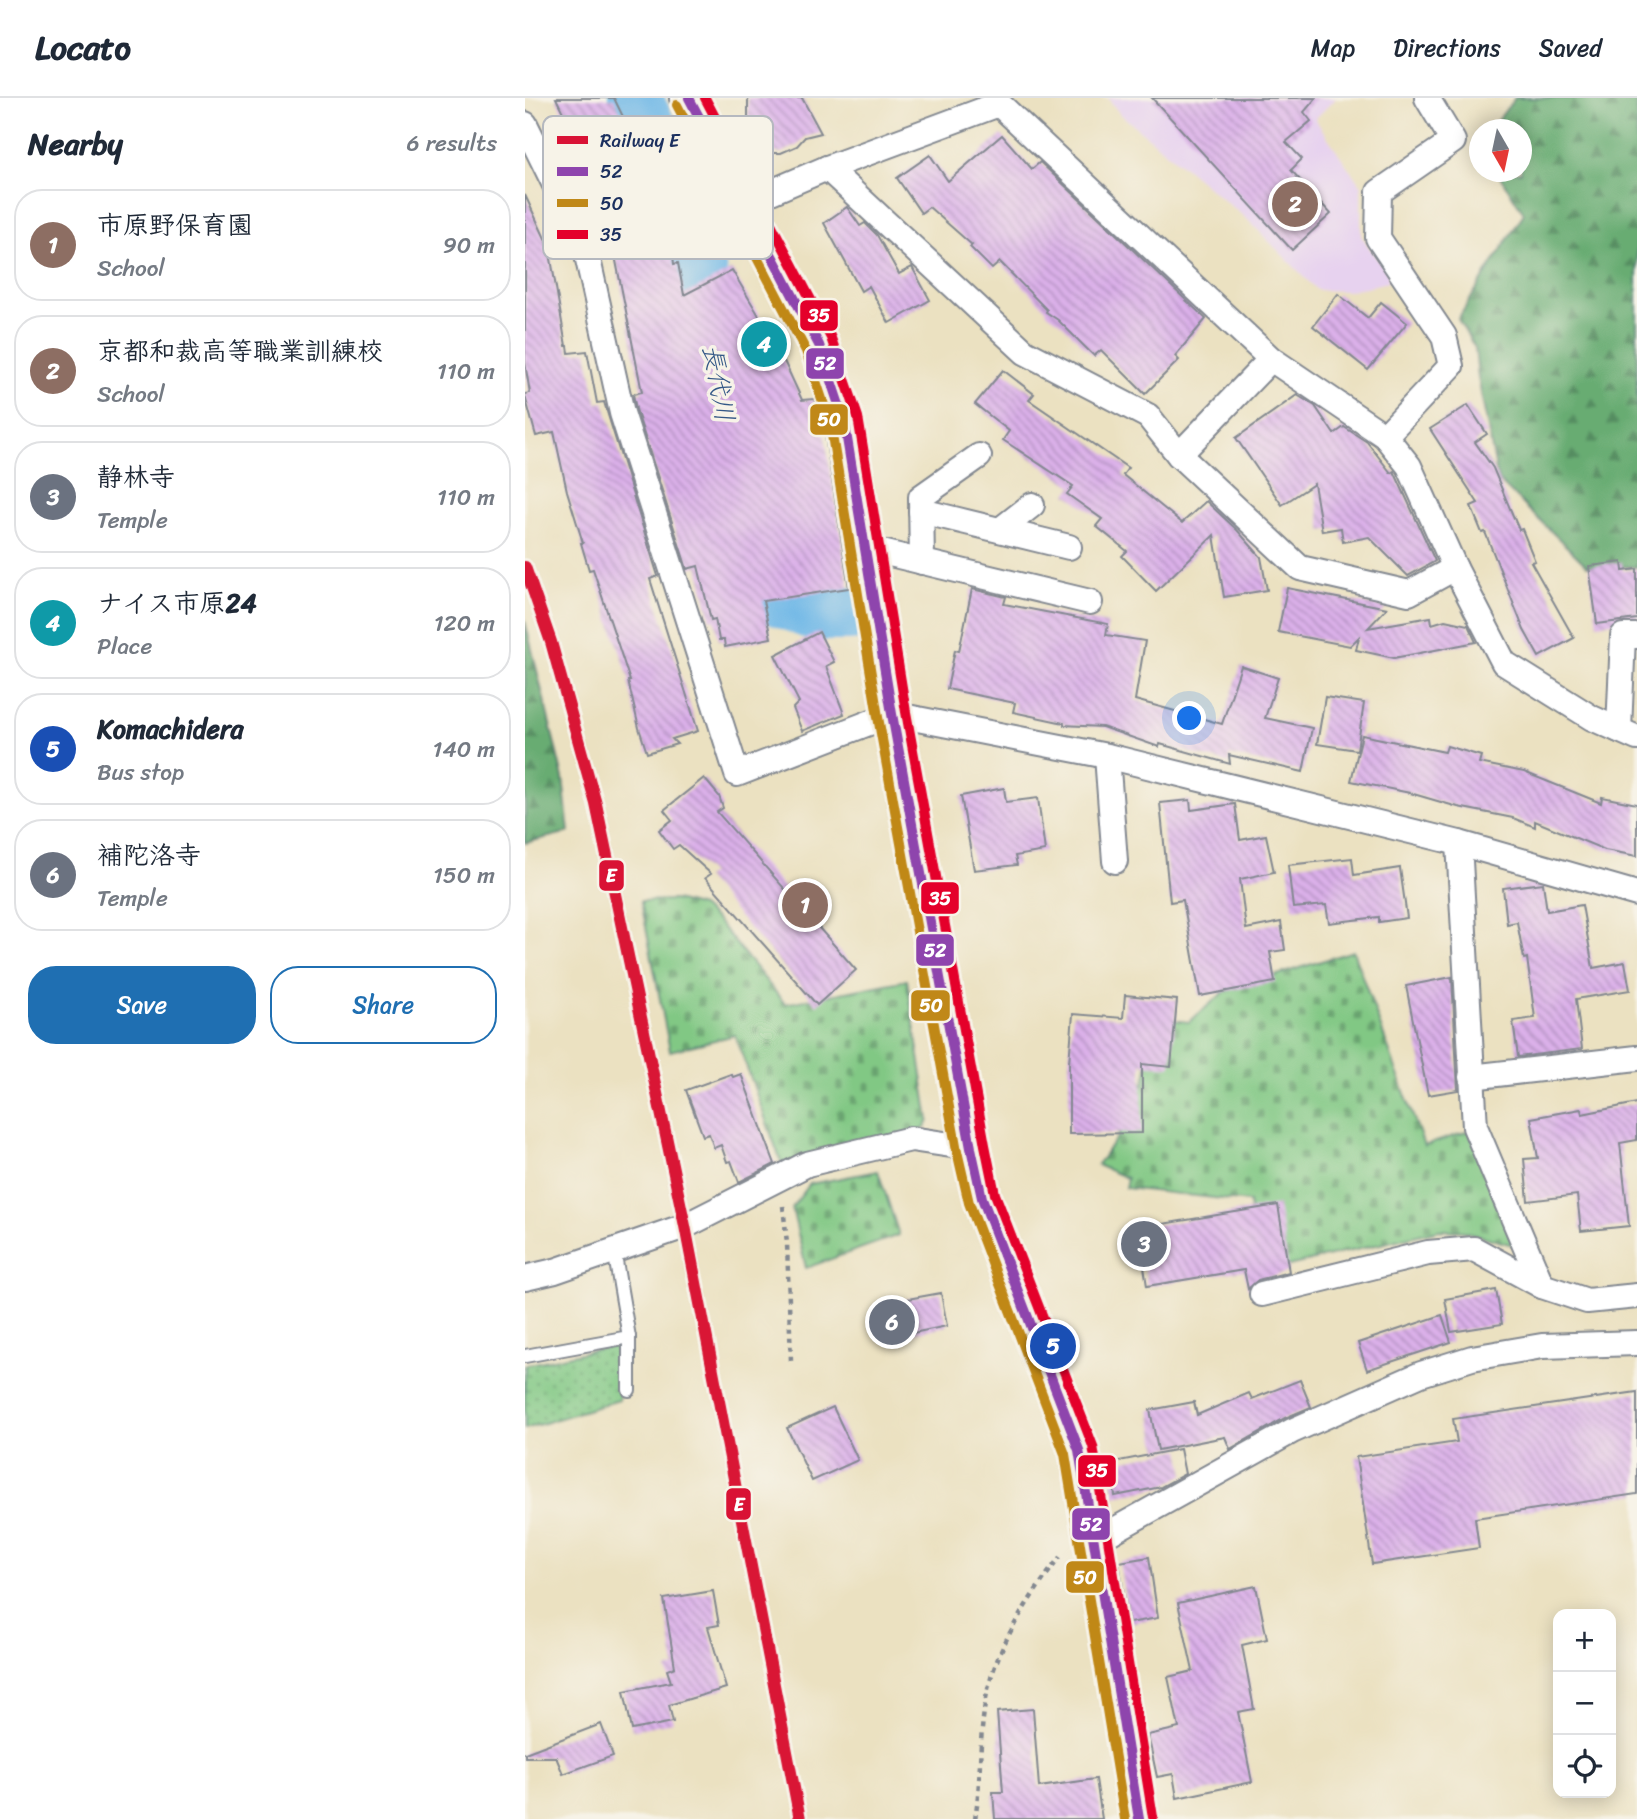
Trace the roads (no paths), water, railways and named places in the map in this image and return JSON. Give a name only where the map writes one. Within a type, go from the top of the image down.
[{"type":"main road","points":[[689,98],[698,116]]},
{"type":"main road","points":[[773,259],[819,345],[844,420],[892,714],[971,1148],[982,1198],[1079,1450],[1139,1819]]},
{"type":"street","points":[[1385,436],[1451,366],[1444,336],[1378,238],[1379,192],[1453,141],[1427,98]]},
{"type":"street","points":[[773,191],[827,168],[999,104],[1271,359],[1385,436],[1409,466],[1455,568],[1504,663],[1592,718],[1628,734],[1623,636],[1637,636]]},
{"type":"street","points":[[525,124],[543,161]]},
{"type":"street","points":[[827,168],[1025,352],[1147,416],[1179,455],[1300,568],[1409,593],[1455,568]]},
{"type":"street","points":[[588,259],[622,413],[737,774],[892,714],[1107,756],[1459,843],[1637,894]]},
{"type":"street","points":[[1179,455],[1271,359]]},
{"type":"street","points":[[922,562],[921,496],[979,456]]},
{"type":"street","points":[[1000,530],[1032,505]]},
{"type":"street","points":[[921,511],[1069,547]]},
{"type":"street","points":[[865,548],[1090,602]]},
{"type":"street","points":[[1107,756],[1115,861]]},
{"type":"street","points":[[1459,843],[1475,1127],[1542,1286]]},
{"type":"street","points":[[1471,1077],[1637,1058]]},
{"type":"street","points":[[525,1278],[555,1271],[685,1226],[807,1164],[911,1139],[971,1148]]},
{"type":"street","points":[[1262,1294],[1428,1252],[1474,1249],[1542,1286],[1587,1301],[1637,1296]]},
{"type":"street","points":[[1091,1531],[1292,1431],[1421,1374],[1472,1358],[1542,1346],[1637,1343]]},
{"type":"lane","points":[[614,1251],[629,1337],[629,1390]]},
{"type":"lane","points":[[525,1356],[629,1337]]},
{"type":"waterway","name":"長代川","points":[[635,98],[644,116]]},
{"type":"waterway","name":"長代川","points":[[698,259],[715,360]]},
{"type":"waterway","name":"長代川","points":[[750,530],[781,600],[814,614],[851,614]]},
{"type":"rail line","name":"E","points":[[525,567],[551,642],[596,804],[685,1226],[800,1819]]},
{"type":"place","name":"京都和裁高等職業訓練校","points":[[1295,204]]},
{"type":"place","name":"ナイス市原24","points":[[764,344]]},
{"type":"place","name":"市原野保育園","points":[[805,905]]},
{"type":"place","name":"静林寺","points":[[1144,1244]]},
{"type":"place","name":"補陀洛寺","points":[[892,1322]]},
{"type":"place","name":"Komachidera","points":[[1053,1346]]}]
